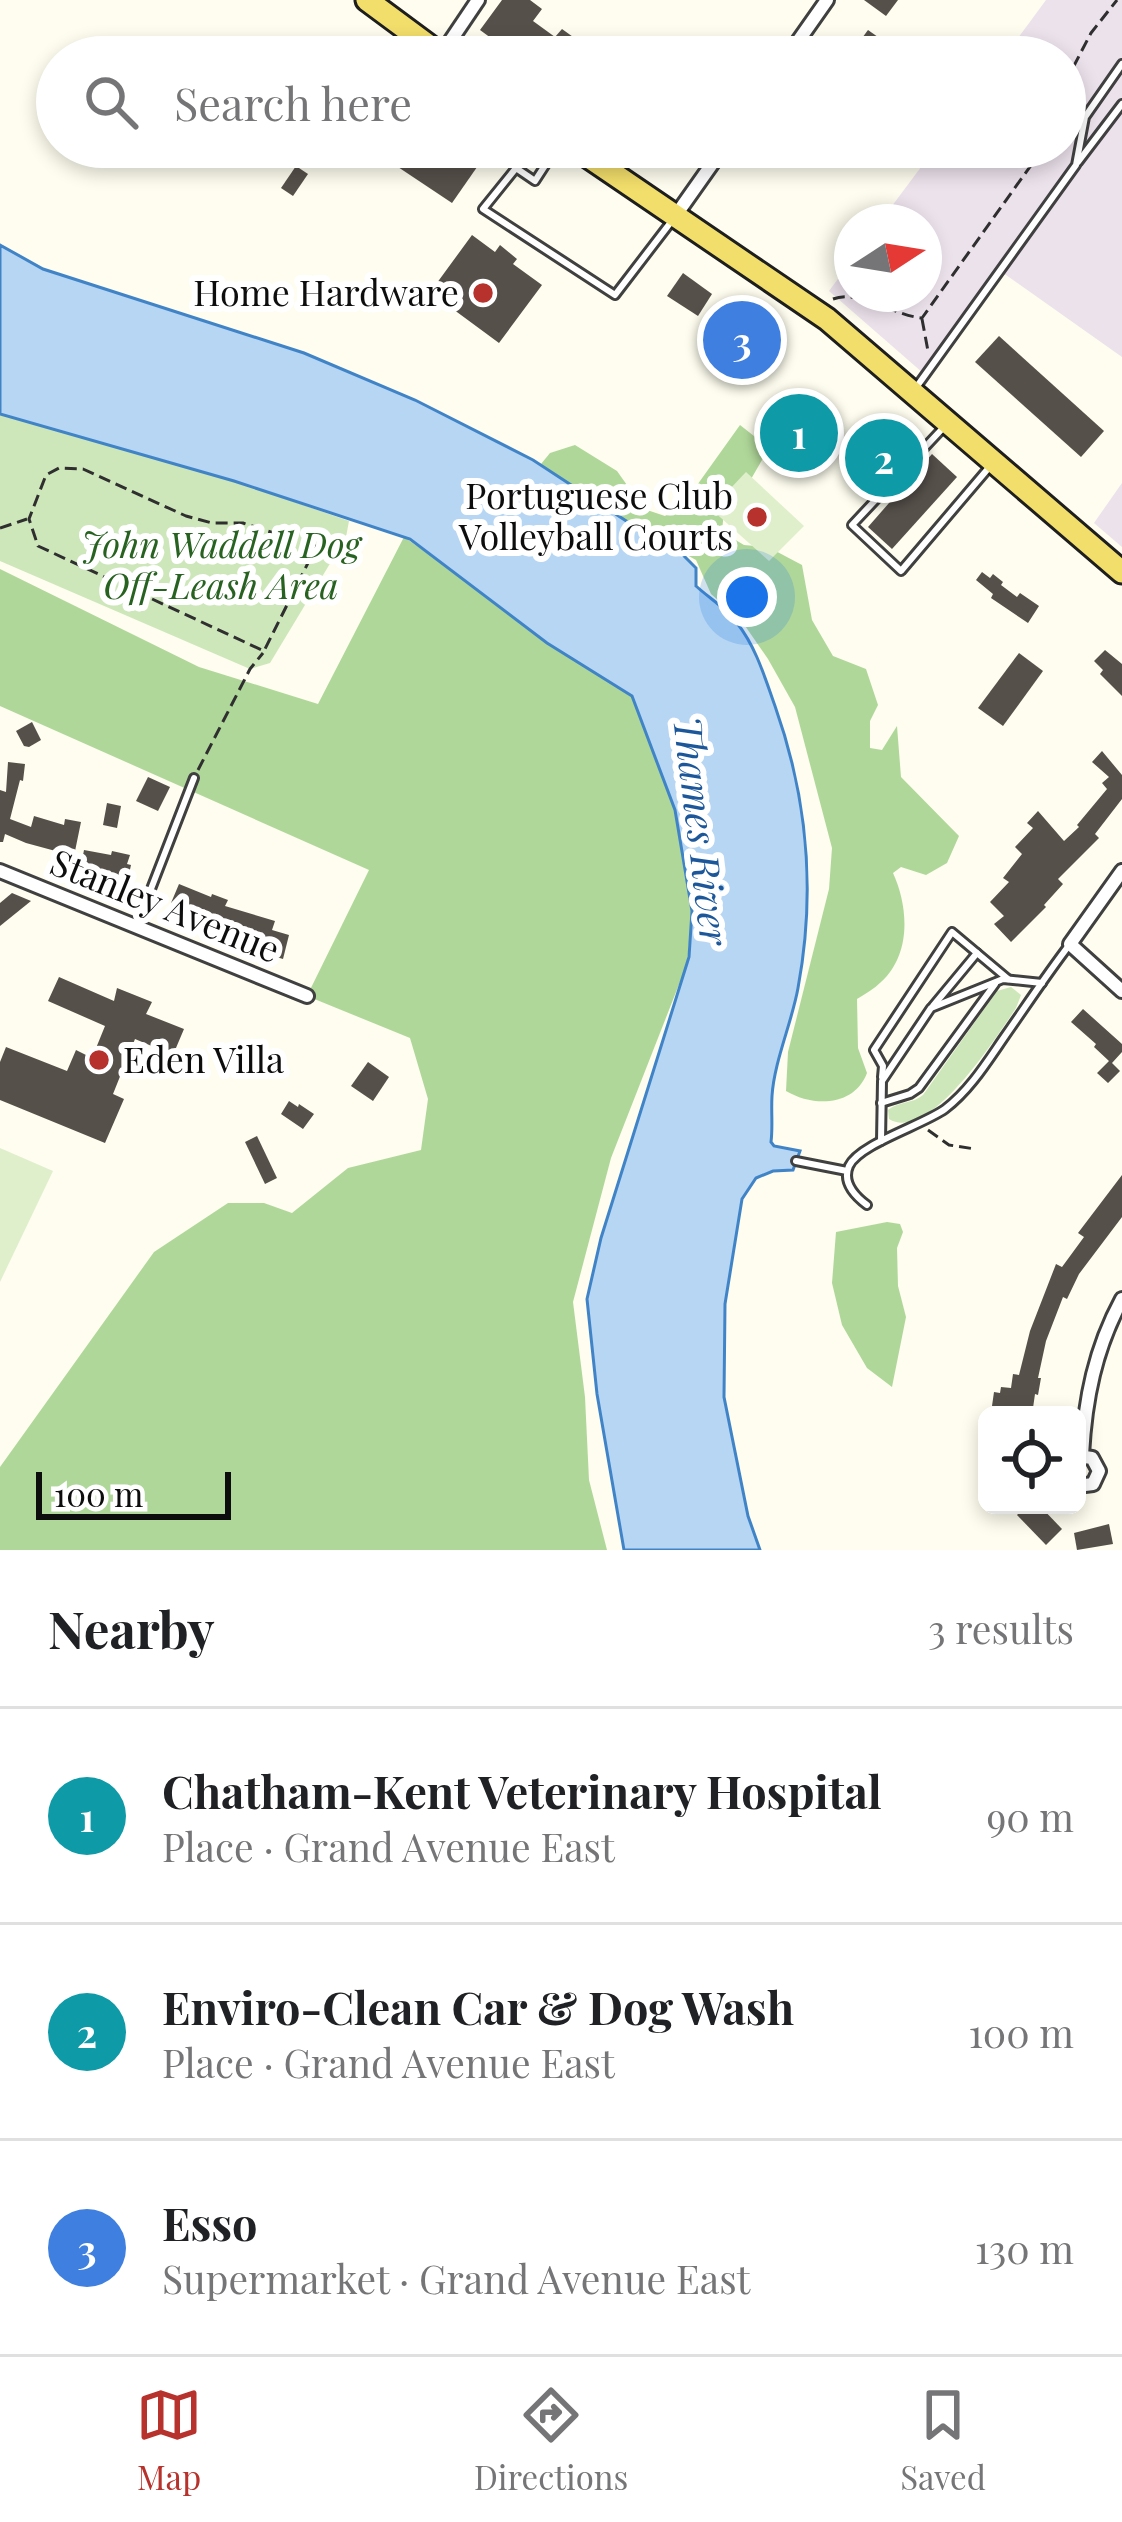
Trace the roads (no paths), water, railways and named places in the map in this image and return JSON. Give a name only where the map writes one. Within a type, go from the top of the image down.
[{"type":"main road","points":[[367,0],[416,36]]},
{"type":"main road","points":[[606,168],[827,319],[1122,572]]},
{"type":"street","points":[[456,36],[478,0]]},
{"type":"street","points":[[801,36],[826,0]]},
{"type":"street","points":[[676,215],[709,168]]},
{"type":"street","name":"Stanley Avenue","points":[[0,871],[307,996]]},
{"type":"street","points":[[1122,871],[1070,944],[1122,991]]},
{"type":"street","points":[[1086,1406],[1106,1332],[1122,1299]]},
{"type":"street","points":[[1086,1458],[1096,1462],[1098,1476],[1086,1487]]},
{"type":"lane","points":[[1086,114],[1122,64]]},
{"type":"lane","points":[[1086,152],[1122,104]]},
{"type":"lane","points":[[543,168],[535,181],[516,168],[483,209],[615,295],[676,215]]},
{"type":"lane","points":[[914,392],[1074,168]]},
{"type":"lane","points":[[948,422],[852,525],[901,571],[994,461]]},
{"type":"lane","points":[[137,925],[194,778]]},
{"type":"lane","points":[[881,1142],[883,1066],[874,1049],[952,932],[1010,980]]},
{"type":"lane","points":[[867,1205],[852,1190],[847,1171],[857,1156],[947,1107],[971,1083],[1070,944]]},
{"type":"lane","points":[[882,1081],[931,1008],[976,953]]},
{"type":"lane","points":[[931,1008],[996,982],[1042,983]]},
{"type":"lane","points":[[880,1103],[920,1088],[996,982]]},
{"type":"lane","points":[[796,1161],[847,1171]]},
{"type":"water","name":"Thames River","points":[[0,245],[43,269],[304,353],[415,400],[533,460],[640,530],[654,545],[676,548],[696,568],[696,586],[733,618],[750,642],[795,776],[807,881],[804,952],[772,1102],[771,1142],[800,1151],[793,1170],[756,1178],[742,1199],[725,1304],[724,1397],[748,1516],[760,1550],[624,1550],[597,1394],[587,1299],[601,1238],[689,957],[692,911],[675,810],[632,696],[547,643],[410,539],[234,481],[0,414]]},
{"type":"place","name":"Home Hardware","points":[[483,293]]},
{"type":"place","name":"Esso","points":[[742,340]]},
{"type":"place","name":"Chatham-Kent Veterinary Hospital","points":[[799,433]]},
{"type":"place","name":"Enviro-Clean Car & Dog Wash","points":[[884,458]]},
{"type":"place","name":"Portuguese Club Volleyball Courts","points":[[757,517]]},
{"type":"place","name":"Eden Villa","points":[[99,1060]]},
{"type":"park label","name":"John Waddell Dog Off-Leash Area","points":[[221,566]]}]
